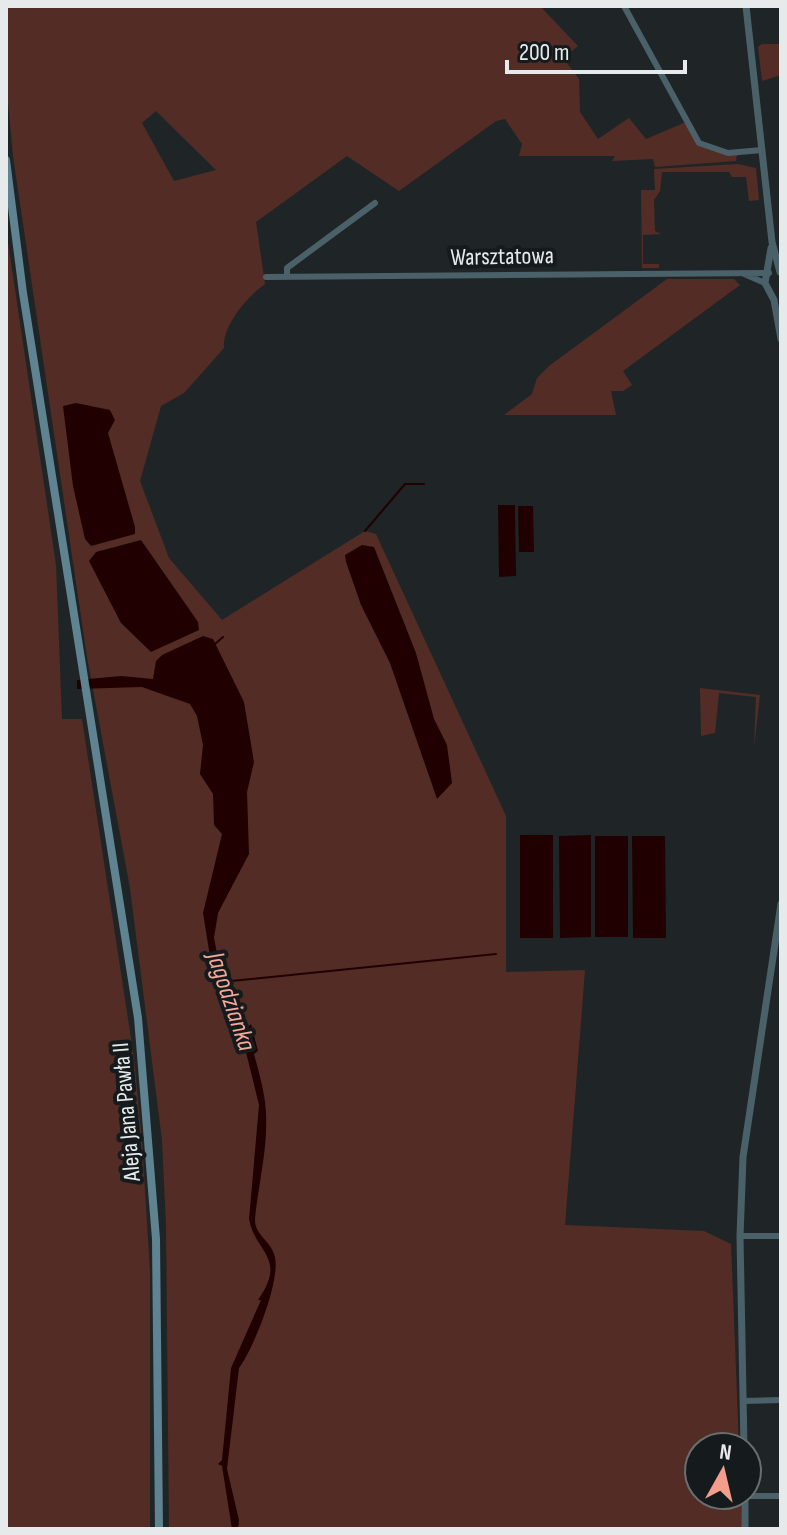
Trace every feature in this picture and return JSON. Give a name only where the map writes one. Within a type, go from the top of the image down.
[{"type":"main road","name":"Aleja Jana Pawła II","points":[[6,160],[134,988],[151,1146],[158,1298],[159,1529]]},
{"type":"street","points":[[624,6],[699,143],[728,153],[762,150]]},
{"type":"street","points":[[746,6],[772,242],[780,272],[769,273]]},
{"type":"street","points":[[287,277],[287,268],[375,203]]},
{"type":"street","points":[[772,242],[768,286],[781,339]]},
{"type":"street","name":"Warsztatowa","points":[[739,272],[768,286]]},
{"type":"street","name":"Warsztatowa","points":[[266,277],[769,273]]},
{"type":"street","points":[[768,286],[781,289]]},
{"type":"street","points":[[781,312],[781,321]]},
{"type":"street","points":[[744,1431],[740,1236],[743,1157],[781,904]]},
{"type":"street","points":[[740,1236],[781,1236]]},
{"type":"street","points":[[743,1401],[781,1400]]},
{"type":"shaded area","points":[[6,6],[540,6],[578,46],[563,58],[579,79],[580,112],[598,139],[629,118],[646,139],[686,122],[699,143],[737,153],[736,161],[655,167],[653,159],[612,161],[615,156],[519,156],[522,144],[505,119],[496,121],[399,191],[347,156],[256,222],[265,284],[251,296],[231,322],[224,348],[184,393],[161,406],[140,481],[169,558],[222,620],[365,531],[376,534],[506,816],[506,972],[585,970],[565,1225],[704,1231],[731,1244],[738,1431],[683,1431],[683,1511],[741,1511],[742,1529],[169,1529],[166,1225],[162,1140],[130,888],[87,657],[13,156],[6,80]],"holes":[[[156,111],[216,170],[174,181],[142,123]]]},
{"type":"shaded area","points":[[762,44],[781,44],[781,75],[762,81],[758,47]]},
{"type":"shaded area","points":[[738,164],[756,168],[759,200],[749,201],[746,177],[732,177],[729,172],[662,172],[660,191],[654,200],[655,231],[661,234],[643,235],[643,264],[659,264],[659,268],[642,268],[641,190],[655,190],[654,169]]},
{"type":"shaded area","points":[[6,229],[56,565],[62,719],[82,719],[134,1058],[150,1272],[150,1529],[6,1529]]},
{"type":"shaded area","points":[[667,279],[734,279],[740,285],[623,371],[632,385],[623,391],[611,391],[616,415],[504,415],[532,394],[537,378],[549,366]]},
{"type":"shaded area","points":[[700,688],[760,695],[754,748],[756,697],[719,693],[715,733],[701,736]]},
{"type":"water","points":[[76,403],[110,410],[115,420],[108,433],[135,527],[135,534],[91,546],[85,539],[73,486],[63,406]]},
{"type":"water","points":[[498,505],[515,505],[516,576],[499,577]]},
{"type":"water","points":[[518,506],[533,506],[534,552],[519,552]]},
{"type":"water","points":[[141,540],[198,622],[199,630],[151,652],[121,623],[89,561],[96,552]]},
{"type":"water","points":[[362,545],[374,547],[416,653],[434,719],[447,745],[452,783],[437,799],[390,663],[361,605],[346,562],[345,555]]},
{"type":"water","name":"Jagodzianka","points":[[203,636],[213,639],[244,702],[254,762],[247,792],[249,854],[218,913],[214,938],[220,968],[233,981],[230,987],[248,1027],[251,1024],[258,1051],[254,1054],[264,1096],[266,1131],[255,1224],[272,1249],[276,1264],[265,1312],[252,1346],[239,1368],[227,1469],[239,1520],[238,1529],[232,1529],[222,1466],[218,1464],[222,1460],[231,1368],[261,1300],[258,1300],[270,1274],[270,1264],[249,1219],[259,1105],[242,1036],[212,969],[203,913],[222,834],[214,825],[213,794],[200,774],[203,745],[197,716],[190,704],[142,687],[77,689],[77,680],[121,676],[153,679],[156,661],[162,655]]},
{"type":"water","points":[[520,835],[553,835],[553,938],[520,938]]},
{"type":"water","points":[[591,835],[591,937],[560,938],[559,836]]},
{"type":"water","points":[[595,836],[628,836],[628,937],[595,937]]},
{"type":"water","points":[[632,836],[665,836],[666,938],[633,938]]},
{"type":"waterway","points":[[365,531],[405,484],[424,484]]},
{"type":"waterway","points":[[215,644],[223,637]]},
{"type":"waterway","name":"Jagodzianka","points":[[231,981],[496,954]]}]
